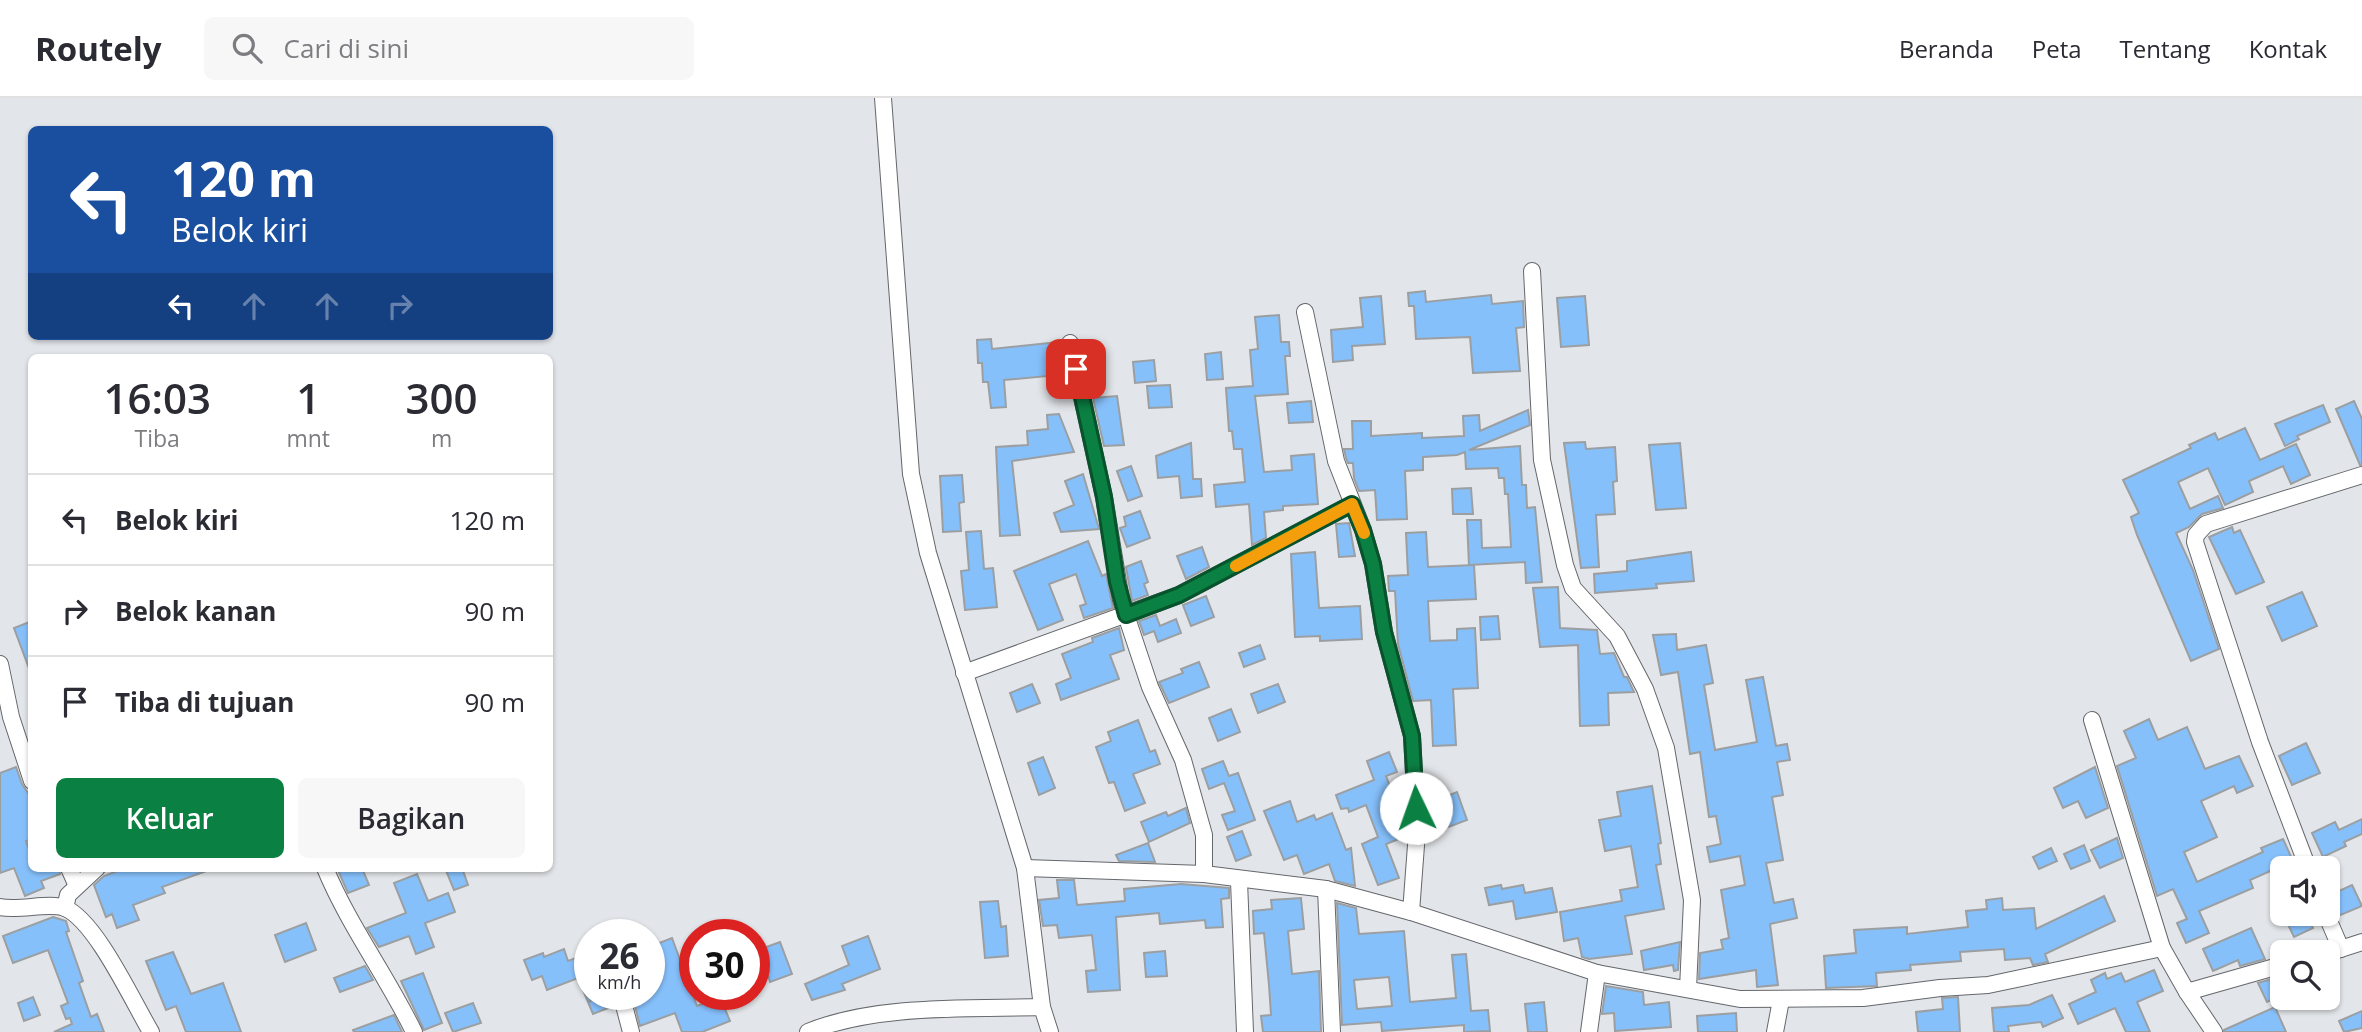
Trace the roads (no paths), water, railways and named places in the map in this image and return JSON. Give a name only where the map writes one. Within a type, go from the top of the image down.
[{"type":"street","points":[[883,98],[911,474],[928,553],[1025,868],[1042,1007],[1050,1032]]},
{"type":"street","points":[[1532,271],[1542,460],[1565,565],[1573,588],[1617,636],[1645,689],[1666,748],[1692,900],[1688,989]]},
{"type":"street","points":[[1306,312],[1336,461],[1373,564],[1384,632],[1412,736],[1417,832],[1410,912]]},
{"type":"street","points":[[1070,343],[1104,497],[1117,582],[1150,687],[1183,760],[1204,835],[1204,874]]},
{"type":"street","points":[[2303,856],[2263,752],[2195,542],[2196,535],[2198,529],[2206,524],[2362,475]]},
{"type":"street","points":[[964,673],[1179,595],[1352,504]]},
{"type":"street","points":[[0,664],[11,717],[28,769]]},
{"type":"street","points":[[2092,720],[2161,948],[2214,1032]]},
{"type":"street","points":[[1025,868],[1204,874],[1239,881],[1326,889],[1410,912],[1597,973],[1740,999],[1863,998],[1988,985],[2161,948]]},
{"type":"street","points":[[71,872],[77,886]]},
{"type":"street","points":[[65,908],[68,895],[93,872]]},
{"type":"street","points":[[326,872],[340,903],[398,999],[414,1032]]},
{"type":"street","points":[[1239,881],[1245,1032]]},
{"type":"street","points":[[1326,889],[1332,1032]]},
{"type":"street","points":[[0,907],[15,910],[65,908],[97,939],[151,1032]]},
{"type":"street","points":[[2340,949],[2362,942]]},
{"type":"street","points":[[2187,992],[2270,968]]},
{"type":"street","points":[[1589,1032],[1597,973]]},
{"type":"street","points":[[1774,1032],[1781,1000]]},
{"type":"street","points":[[816,1030],[861,1016],[956,1009],[1042,1007]]},
{"type":"street","points":[[625,1010],[631,1032]]}]
